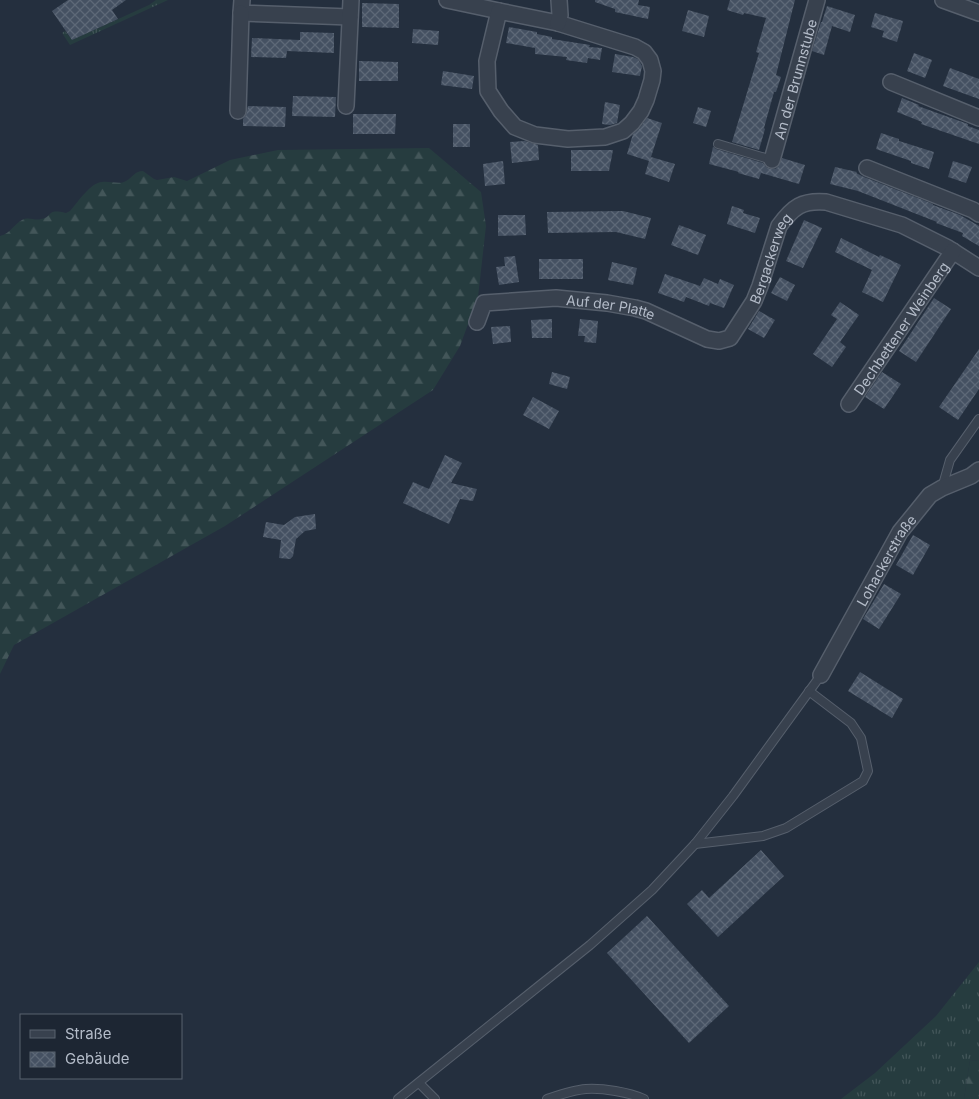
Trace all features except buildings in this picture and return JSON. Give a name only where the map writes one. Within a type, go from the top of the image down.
[{"type":"street","points":[[346,106],[351,0]]},
{"type":"street","points":[[447,0],[558,23],[635,47],[644,52],[650,60],[653,71],[652,80],[641,111],[632,123],[624,131],[605,137],[568,139],[535,135],[516,127],[500,111],[488,91],[487,61],[499,11]]},
{"type":"street","points":[[558,23],[560,15],[559,0]]},
{"type":"street","name":"An der Brunnstube","points":[[772,160],[817,0]]},
{"type":"street","points":[[943,0],[979,13]]},
{"type":"street","points":[[238,111],[242,7],[350,17]]},
{"type":"street","points":[[891,82],[979,118]]},
{"type":"street","points":[[867,168],[977,208]]},
{"type":"street","name":"Bergackerweg","points":[[730,338],[754,301],[779,226],[784,218],[800,204],[814,201],[826,202]]},
{"type":"street","name":"Dechbettener Weinberg","points":[[826,202],[902,225],[979,268]]},
{"type":"street","name":"Dechbettener Weinberg","points":[[849,404],[953,252]]},
{"type":"street","name":"Auf der Platte","points":[[477,322],[484,303],[556,298],[607,302],[635,308],[646,311],[708,339],[720,341],[730,338]]},
{"type":"street","name":"Lohackerstraße","points":[[820,675],[900,532],[930,495],[972,476],[979,470]]},
{"type":"lane","points":[[718,144],[772,160]]},
{"type":"lane","points":[[942,488],[950,460],[979,419]]},
{"type":"lane","points":[[398,1099],[590,945],[652,890],[695,844],[733,796],[820,675]]},
{"type":"lane","points":[[695,844],[763,836],[786,828],[863,781],[868,771],[861,738],[851,723],[809,690]]},
{"type":"lane","points":[[419,1083],[435,1099]]},
{"type":"lane","points":[[548,1099],[586,1089],[611,1090],[644,1099]]},
{"type":"green space","points":[[156,0],[168,0],[70,45],[62,33],[65,31],[72,40],[149,5]]},
{"type":"green space","points":[[429,148],[481,192],[486,226],[478,297],[460,346],[433,390],[225,526],[14,645],[0,674],[0,236],[25,219],[45,218],[52,212],[66,213],[70,211],[93,185],[105,182],[124,182],[140,171],[157,180],[174,177],[187,181],[230,160],[278,150]]},
{"type":"green space","points":[[979,962],[979,1061],[970,1060],[964,1099],[841,1099],[875,1073],[936,1016]]},
{"type":"green space","points":[[970,1060],[979,1061],[979,1099],[964,1099]]}]
